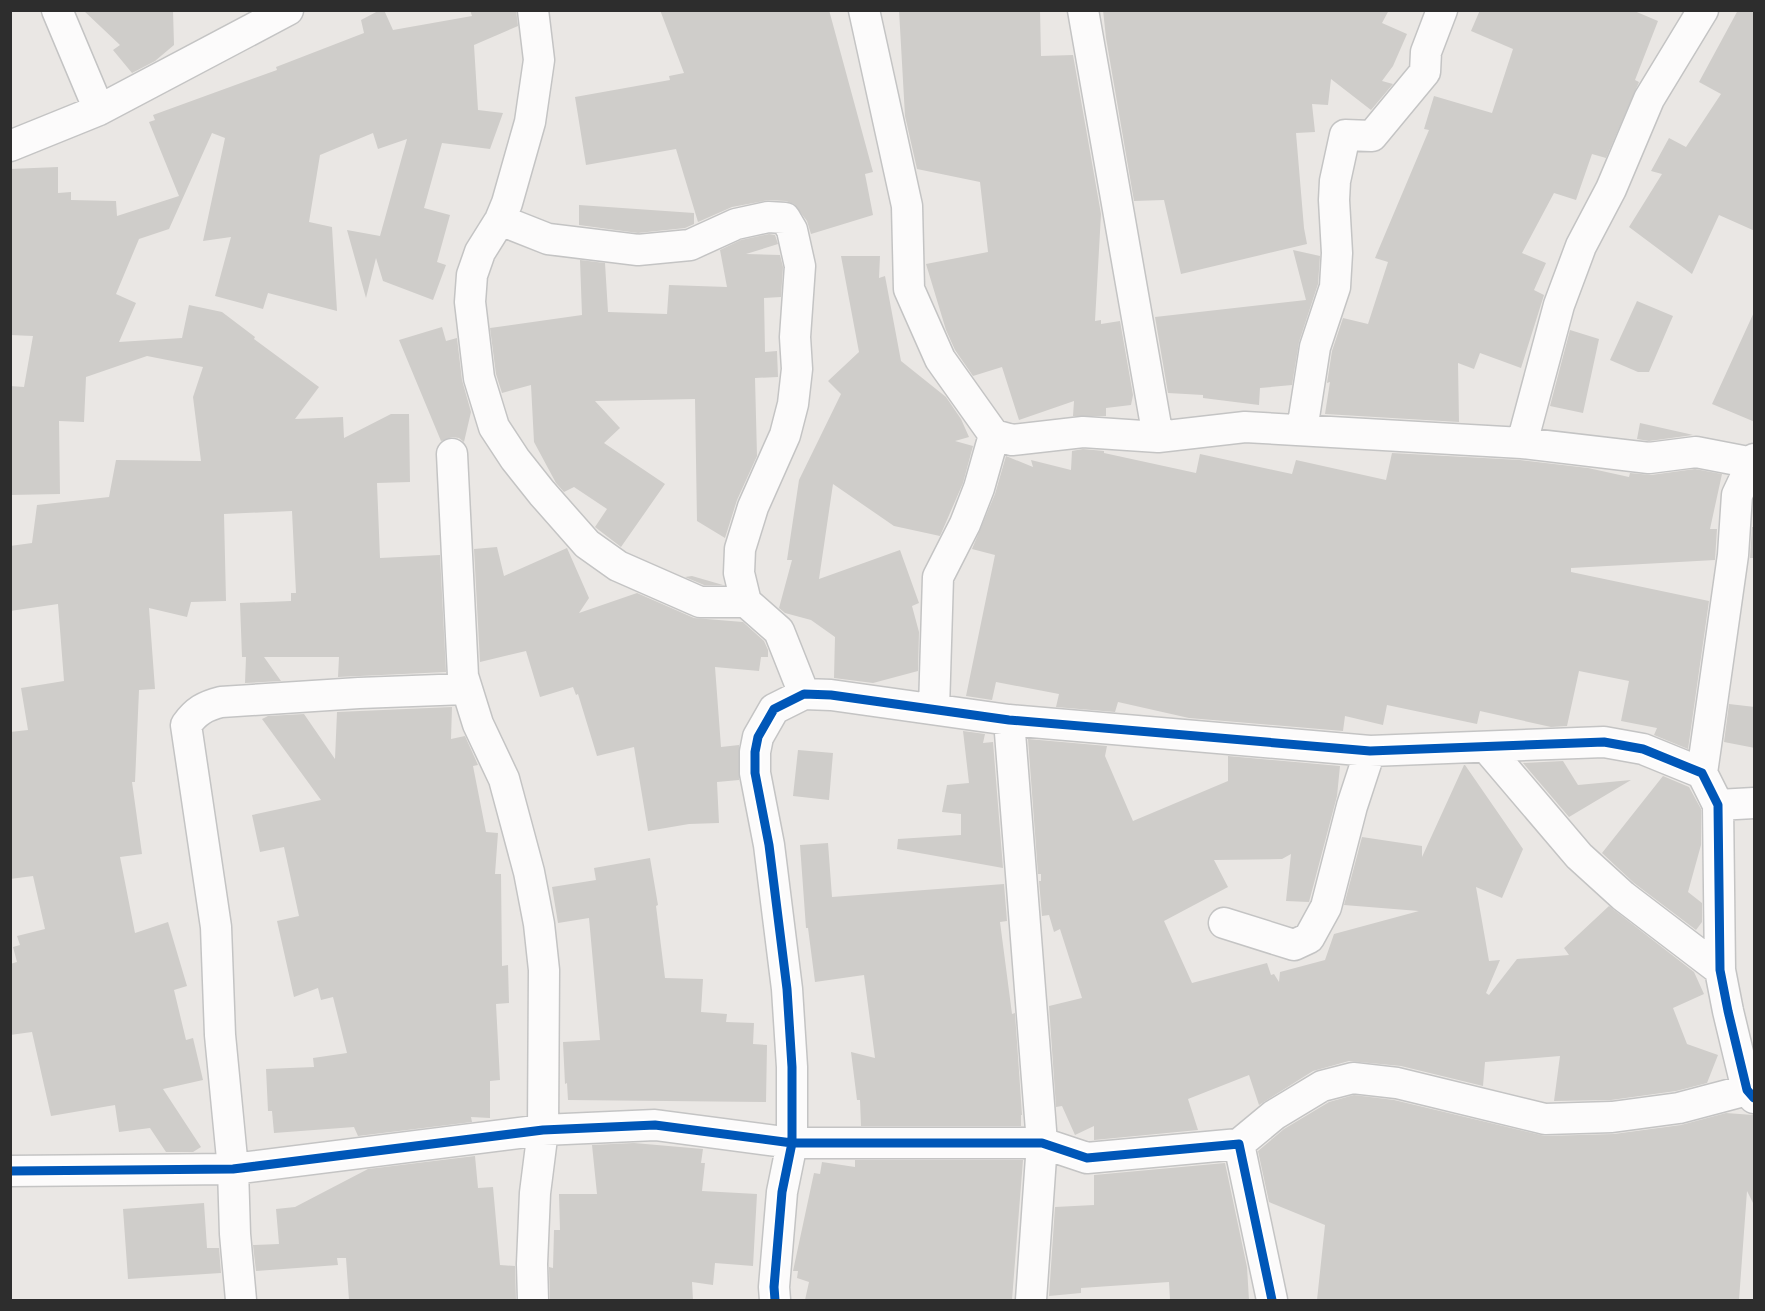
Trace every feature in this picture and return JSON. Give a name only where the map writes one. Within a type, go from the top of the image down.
[{"type":"street","points":[[57,10],[99,110]]},
{"type":"street","points":[[10,146],[99,110],[288,10]]},
{"type":"street","points":[[533,10],[539,60],[530,122],[507,203],[500,220],[480,252],[472,275],[470,302],[479,378],[494,427],[515,459],[542,493],[587,544],[618,566],[700,602],[746,602]]},
{"type":"street","points":[[10,1171],[233,1169],[543,1130],[655,1125],[792,1143],[1042,1143],[1087,1158],[1239,1143],[1274,1115],[1322,1086],[1353,1078],[1398,1083],[1545,1119],[1612,1117],[1679,1108],[1751,1094],[1728,1011],[1720,970],[1718,805],[1702,773],[1733,555],[1737,495],[1754,461],[1696,452],[1649,458],[1522,443],[1245,427],[1158,437],[1083,432],[1012,440],[994,435],[940,359],[909,289],[907,206],[864,10]]},
{"type":"street","points":[[1083,10],[1158,437]]},
{"type":"street","points":[[1302,430],[1315,348],[1335,287],[1337,253],[1335,181],[1345,135],[1372,136],[1425,72],[1426,52],[1442,10]]},
{"type":"street","points":[[1522,443],[1559,305],[1581,246],[1611,189],[1649,99],[1702,10]]},
{"type":"street","points":[[500,220],[548,239],[638,250],[690,245],[736,224],[768,217],[785,218],[792,230],[800,266],[795,336],[797,369],[793,404],[785,435],[757,498],[740,549],[739,573],[746,602],[779,631],[804,694]]},
{"type":"street","points":[[934,710],[938,577],[965,524],[979,488],[994,435]]},
{"type":"street","points":[[452,453],[462,676],[478,724],[504,779],[529,872],[539,924],[544,970],[543,1130],[535,1193],[533,1300]]},
{"type":"street","points":[[241,1300],[235,1234],[233,1169],[220,1035],[216,927],[186,725],[195,713],[206,706],[221,702],[359,693],[466,690]]},
{"type":"street","points":[[775,1300],[774,1287],[782,1192],[792,1143],[792,1067],[787,989],[769,845],[755,772],[758,737],[774,709],[804,694],[831,695],[1009,720],[1370,751],[1604,742],[1643,749],[1702,773]]},
{"type":"street","points":[[1009,720],[1042,1143],[1031,1300]]},
{"type":"street","points":[[1487,748],[1579,856],[1623,896],[1720,970]]},
{"type":"street","points":[[1224,923],[1294,945],[1309,938],[1326,907],[1352,806],[1370,751]]},
{"type":"street","points":[[1718,805],[1755,803]]},
{"type":"street","points":[[1239,1143],[1272,1300]]},
{"type":"building","points":[[83,10],[173,10],[174,45],[155,61],[132,73],[113,50],[120,45]]},
{"type":"building","points":[[384,10],[393,30],[472,16],[470,10],[516,10],[518,26],[474,45],[478,110],[503,113],[490,149],[442,143],[424,208],[450,215],[437,262],[446,265],[433,300],[383,281],[376,258],[366,298],[347,230],[380,236],[407,139],[378,149],[373,133],[320,155],[309,222],[332,227],[337,311],[268,293],[263,309],[215,296],[231,237],[203,241],[225,138],[212,133],[169,229],[139,239],[116,294],[136,303],[119,342],[182,338],[189,305],[222,312],[319,387],[295,419],[343,417],[344,438],[391,414],[409,414],[410,482],[377,483],[380,558],[440,555],[446,672],[338,677],[339,657],[264,657],[281,681],[245,683],[246,657],[242,657],[240,603],[291,601],[291,593],[296,593],[292,511],[224,514],[226,601],[191,602],[187,617],[149,608],[155,689],[139,690],[135,782],[132,782],[142,854],[120,857],[135,933],[168,922],[187,986],[174,990],[186,1040],[193,1038],[203,1080],[163,1089],[201,1147],[193,1152],[166,1152],[150,1128],[119,1132],[115,1105],[51,1116],[32,1032],[10,1035],[10,964],[17,962],[13,947],[20,945],[17,936],[45,929],[33,876],[10,879],[10,732],[28,730],[21,688],[64,681],[58,604],[10,611],[10,546],[32,543],[37,505],[109,497],[116,460],[201,461],[193,397],[203,367],[147,356],[86,377],[84,422],[59,421],[60,494],[10,495],[10,386],[24,387],[33,336],[10,335],[10,169],[58,167],[58,193],[71,192],[71,200],[116,201],[117,216],[179,196],[149,122],[155,120],[153,115],[277,70],[276,67],[364,33],[361,20]]},
{"type":"building","points":[[660,10],[829,10],[873,172],[865,174],[873,215],[811,234],[807,221],[794,204],[769,200],[732,207],[698,222],[676,149],[586,165],[575,97],[670,80],[669,76],[684,73]]},
{"type":"building","points":[[899,10],[1040,10],[1041,56],[1073,55],[1101,214],[1095,321],[1101,320],[1101,324],[1120,321],[1133,395],[1131,405],[1106,408],[1106,416],[1073,416],[1074,401],[1019,420],[1002,367],[973,376],[955,350],[946,330],[926,264],[988,252],[980,182],[917,169],[905,116]]},
{"type":"building","points":[[1103,10],[1389,10],[1382,23],[1407,34],[1393,66],[1382,81],[1393,84],[1371,110],[1331,79],[1328,105],[1312,104],[1315,132],[1296,133],[1307,244],[1181,274],[1164,200],[1134,201]]},
{"type":"building","points":[[1480,10],[1632,10],[1658,21],[1635,80],[1639,82],[1606,158],[1592,154],[1576,200],[1554,193],[1522,253],[1546,263],[1534,290],[1544,295],[1521,368],[1480,353],[1474,369],[1458,363],[1459,422],[1325,414],[1332,351],[1343,318],[1368,324],[1388,262],[1375,258],[1429,130],[1424,129],[1434,96],[1492,113],[1513,49],[1471,31]]},
{"type":"building","points":[[1738,10],[1755,10],[1755,231],[1719,215],[1692,274],[1629,227],[1662,174],[1651,171],[1669,138],[1686,147],[1721,94],[1699,82]]},
{"type":"building","points":[[579,205],[694,213],[694,224],[685,228],[638,233],[579,225]]},
{"type":"building","points":[[769,234],[775,235],[778,244],[746,254],[780,255],[783,267],[781,297],[764,298],[765,352],[777,351],[778,377],[755,378],[757,456],[737,500],[725,538],[697,521],[695,399],[595,401],[620,428],[604,443],[665,484],[621,547],[595,527],[607,509],[574,487],[564,492],[556,483],[534,442],[531,385],[502,393],[496,374],[490,328],[582,315],[580,260],[605,263],[608,312],[667,314],[669,285],[727,287],[720,250],[741,240]]},
{"type":"building","points":[[1293,250],[1320,256],[1318,284],[1299,342],[1292,385],[1260,388],[1259,405],[1203,398],[1203,395],[1168,393],[1155,317],[1306,300]]},
{"type":"building","points":[[841,256],[880,256],[879,278],[885,276],[901,361],[946,397],[961,419],[969,437],[955,441],[973,446],[963,483],[940,536],[894,526],[833,484],[819,579],[900,550],[919,603],[912,606],[919,632],[918,671],[873,683],[834,678],[835,637],[811,620],[785,613],[779,608],[792,560],[787,560],[799,480],[841,394],[828,381],[859,352]]},
{"type":"building","points":[[1637,301],[1673,316],[1649,372],[1638,372],[1610,360]]},
{"type":"building","points":[[1755,310],[1755,422],[1712,404]]},
{"type":"building","points":[[442,327],[446,341],[457,338],[462,380],[471,412],[464,442],[452,437],[441,441],[399,340]]},
{"type":"building","points":[[1570,330],[1599,339],[1583,413],[1550,406]]},
{"type":"building","points":[[1640,423],[1693,435],[1649,441],[1637,439]]},
{"type":"building","points":[[1083,449],[1104,451],[1104,453],[1196,473],[1200,454],[1292,474],[1296,460],[1386,480],[1392,453],[1520,460],[1588,468],[1629,477],[1630,473],[1651,475],[1695,469],[1722,474],[1710,529],[1717,529],[1715,560],[1571,568],[1571,572],[1709,601],[1688,749],[1654,735],[1657,728],[1621,721],[1629,681],[1579,671],[1567,726],[1551,727],[1480,711],[1477,724],[1387,705],[1383,725],[1345,716],[1343,731],[1189,718],[1118,702],[1115,712],[1056,707],[1059,694],[996,682],[992,700],[966,696],[995,555],[972,549],[995,494],[1006,456],[1033,467],[1031,460],[1071,470],[1072,451]]},
{"type":"building","points":[[1752,527],[1755,527],[1755,558],[1750,558]]},
{"type":"building","points":[[497,547],[504,576],[567,548],[589,598],[579,613],[637,593],[694,618],[743,622],[764,641],[768,657],[761,657],[759,671],[715,667],[721,747],[739,745],[739,780],[717,782],[719,823],[689,824],[648,831],[634,747],[597,756],[578,694],[576,695],[573,687],[540,697],[526,651],[480,662],[474,549]]},
{"type":"building","points":[[692,576],[723,585],[704,585],[685,577]]},
{"type":"building","points":[[1729,704],[1755,707],[1755,748],[1724,742]]},
{"type":"building","points":[[452,707],[451,739],[465,736],[478,765],[473,766],[486,832],[498,833],[495,874],[501,874],[502,966],[508,965],[509,1003],[496,1004],[500,1080],[490,1081],[490,1118],[471,1117],[472,1122],[358,1136],[354,1127],[274,1133],[272,1111],[268,1111],[266,1069],[314,1067],[313,1058],[347,1053],[333,997],[321,1000],[318,988],[294,997],[277,921],[299,916],[284,847],[260,852],[252,815],[321,800],[262,719],[268,716],[304,714],[335,759],[337,712]]},
{"type":"building","points":[[963,731],[985,734],[983,743],[993,742],[1003,868],[897,849],[898,839],[961,835],[961,814],[942,812],[947,785],[969,783]]},
{"type":"building","points":[[1028,739],[1107,746],[1105,756],[1133,821],[1228,781],[1228,756],[1340,766],[1337,796],[1309,902],[1286,901],[1291,854],[1282,859],[1214,860],[1228,887],[1164,921],[1192,983],[1267,963],[1271,975],[1274,974],[1279,982],[1280,972],[1325,960],[1334,934],[1419,911],[1344,905],[1362,837],[1422,846],[1422,857],[1465,765],[1523,849],[1502,898],[1476,887],[1489,961],[1500,960],[1486,993],[1489,995],[1517,959],[1569,955],[1564,948],[1609,906],[1694,972],[1704,994],[1673,1008],[1687,1044],[1718,1055],[1707,1083],[1676,1091],[1611,1100],[1554,1101],[1560,1056],[1485,1062],[1483,1086],[1401,1066],[1349,1061],[1313,1071],[1259,1105],[1249,1075],[1188,1099],[1198,1130],[1094,1140],[1094,1126],[1075,1135],[1062,1106],[1056,1107],[1049,1006],[1082,998],[1060,929],[1054,932],[1049,915],[1042,916],[1039,881],[1041,881],[1041,874],[1038,874]]},
{"type":"building","points":[[798,750],[833,753],[829,800],[793,796]]},
{"type":"building","points":[[1563,761],[1578,785],[1631,780],[1569,817],[1523,763]]},
{"type":"building","points":[[1663,776],[1689,787],[1701,809],[1701,845],[1688,892],[1702,903],[1702,922],[1696,930],[1634,883],[1602,853]]},
{"type":"building","points":[[828,843],[832,897],[1004,884],[1007,921],[1000,922],[1012,1014],[1015,1013],[1021,1126],[861,1126],[860,1100],[857,1100],[851,1052],[875,1058],[864,975],[815,982],[808,928],[806,928],[800,845]]},
{"type":"building","points":[[650,858],[658,905],[656,906],[665,978],[703,979],[701,1012],[727,1014],[726,1022],[754,1023],[753,1044],[767,1045],[766,1102],[568,1100],[563,1042],[600,1040],[589,918],[558,923],[552,887],[596,880],[594,868]]},
{"type":"building","points":[[1354,1095],[1394,1100],[1545,1136],[1614,1134],[1681,1125],[1726,1113],[1753,1115],[1755,1207],[1747,1191],[1739,1300],[1317,1300],[1325,1225],[1269,1202],[1258,1151],[1284,1129],[1329,1102]]},
{"type":"building","points":[[634,1143],[703,1149],[701,1163],[705,1163],[702,1191],[757,1194],[753,1266],[715,1263],[713,1285],[692,1282],[693,1300],[550,1300],[549,1267],[553,1268],[554,1230],[560,1230],[559,1194],[597,1194],[592,1145]]},
{"type":"building","points":[[475,1156],[478,1188],[493,1187],[500,1265],[515,1266],[516,1300],[349,1300],[346,1258],[337,1258],[338,1265],[256,1271],[253,1245],[279,1244],[276,1209],[295,1207],[368,1169]]},
{"type":"building","points":[[855,1160],[1023,1160],[1012,1300],[805,1300],[809,1282],[797,1278],[798,1271],[793,1271],[814,1173],[820,1174],[822,1162],[855,1167]]},
{"type":"building","points":[[1225,1163],[1247,1267],[1249,1300],[1170,1300],[1169,1282],[1081,1288],[1081,1293],[1049,1296],[1055,1207],[1094,1205],[1094,1175]]},
{"type":"building","points":[[204,1203],[207,1248],[219,1248],[221,1273],[128,1279],[123,1209]]},
{"type":"cycle path","points":[[775,1300],[774,1287],[782,1192],[792,1143],[792,1067],[787,989],[769,845],[755,773],[755,752],[758,737],[774,709],[804,694],[831,695],[1009,720],[1370,751],[1604,742],[1643,749],[1702,773],[1718,805],[1720,970],[1747,1090],[1754,1098]]},
{"type":"cycle path","points":[[10,1171],[233,1169],[543,1130],[655,1125],[792,1143],[1042,1143],[1087,1158],[1239,1144],[1272,1300]]}]
